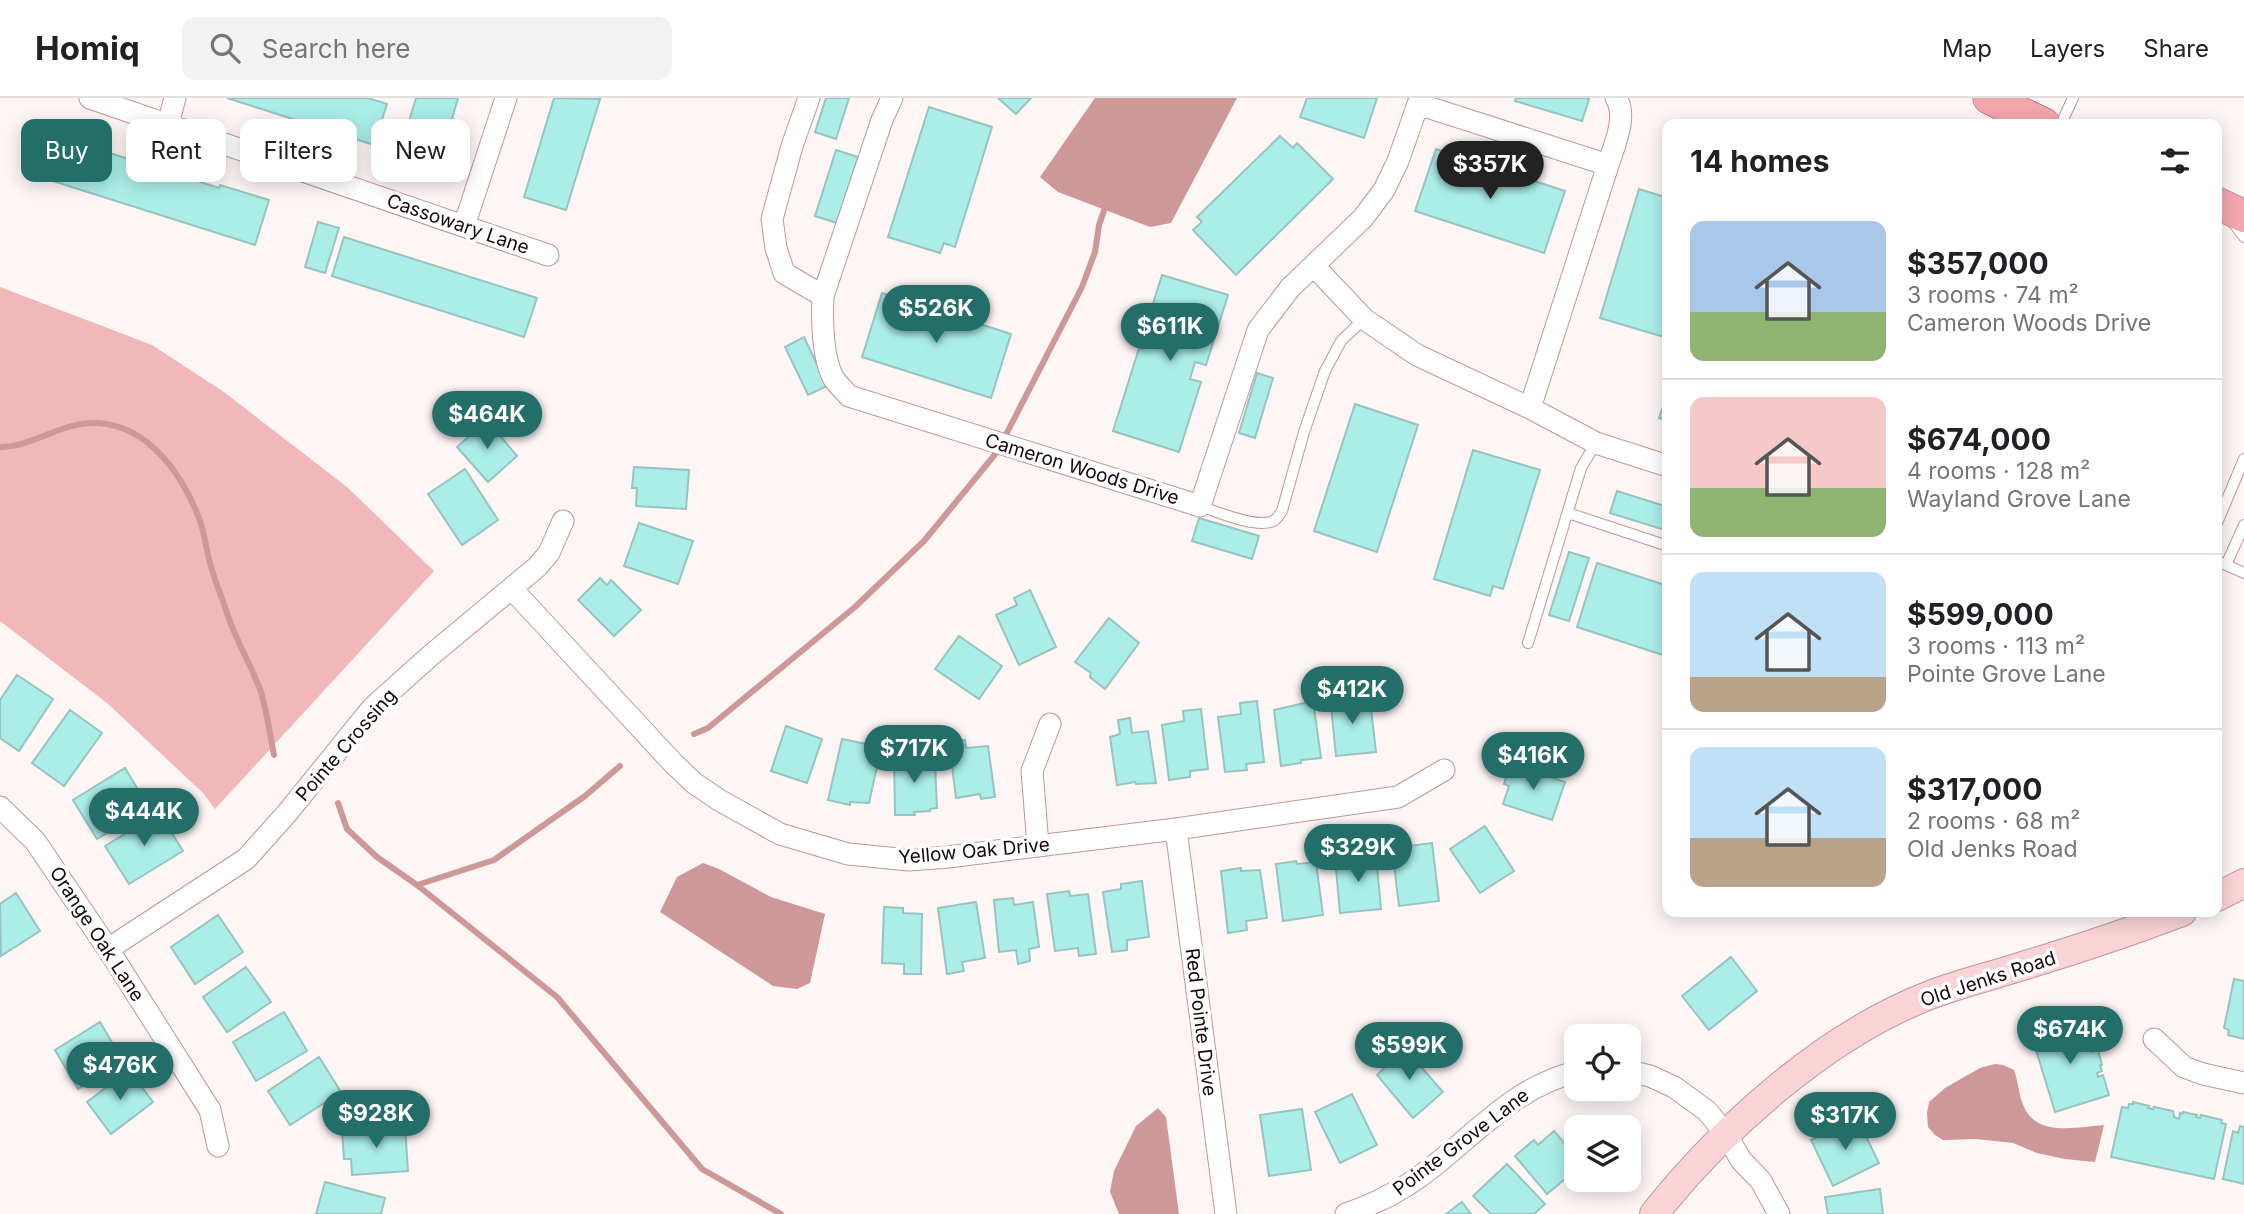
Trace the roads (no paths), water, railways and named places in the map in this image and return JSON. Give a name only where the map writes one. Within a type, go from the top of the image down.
[{"type":"main road","points":[[1989,98],[2033,119]]},
{"type":"street","name":"Cassowary Lane","points":[[90,98],[152,119]]},
{"type":"street","points":[[169,119],[175,98]]},
{"type":"street","points":[[464,226],[506,98]]},
{"type":"street","points":[[809,98],[792,146],[772,219],[776,248],[784,273],[823,296]]},
{"type":"street","name":"Cameron Woods Drive","points":[[892,98],[882,120],[823,296],[822,325],[834,378],[849,396],[1200,506],[1258,330],[1290,288],[1363,218],[1384,190],[1398,161],[1419,101],[1608,165]]},
{"type":"street","points":[[1530,408],[1618,132],[1621,111],[1616,98]]},
{"type":"street","name":"Cassowary Lane","points":[[226,144],[548,255]]},
{"type":"street","points":[[1314,266],[1364,319],[1417,355],[1530,408],[1596,443],[1662,464]]},
{"type":"street","name":"Pointe Crossing","points":[[108,949],[246,859],[373,707],[537,568],[549,554],[563,521]]},
{"type":"street","name":"Yellow Oak Drive","points":[[512,589],[694,783],[743,815],[780,834],[848,854],[909,860],[1176,829],[1398,797],[1444,771]]},
{"type":"street","points":[[1038,845],[1032,771],[1049,724]]},
{"type":"street","name":"Orange Oak Lane","points":[[0,807],[35,841],[108,949],[210,1110],[218,1146]]},
{"type":"street","name":"Red Pointe Drive","points":[[1176,829],[1226,1214]]},
{"type":"street","points":[[2222,894],[2244,883]]},
{"type":"street","name":"Old Jenks Road","points":[[1654,1214],[1681,1180],[1726,1134],[1783,1083],[1840,1044],[1919,1000],[2116,937],[2169,917]]},
{"type":"street","points":[[2154,1039],[2184,1067],[2244,1083]]},
{"type":"street","points":[[1641,1074],[1683,1092],[1707,1111],[1726,1134],[1741,1160],[1762,1181],[1779,1214]]},
{"type":"street","name":"Pointe Grove Lane","points":[[1346,1214],[1391,1195],[1414,1181],[1493,1116],[1543,1083],[1564,1076]]},
{"type":"lane","points":[[2063,119],[2073,98]]},
{"type":"lane","points":[[2227,208],[2244,237]]},
{"type":"lane","points":[[1200,506],[1252,522],[1275,520],[1282,511],[1304,432],[1325,371],[1341,341],[1364,319]]},
{"type":"lane","points":[[1528,643],[1581,468],[1596,443]]},
{"type":"lane","points":[[2222,511],[2244,459]]},
{"type":"lane","points":[[1567,513],[1662,544]]},
{"type":"lane","points":[[2244,525],[2222,563],[2244,573]]},
{"type":"waterway","points":[[694,734],[708,728],[855,607],[924,541],[997,452],[1082,287],[1095,252],[1099,225],[1106,205]]},
{"type":"waterway","points":[[0,447],[24,443],[85,423],[98,423],[117,426],[134,433],[162,457],[185,488],[200,521],[212,570],[229,619],[261,692],[274,755]]},
{"type":"waterway","points":[[417,885],[494,860],[585,796],[620,766]]},
{"type":"waterway","points":[[338,803],[347,829],[377,857],[417,885],[557,997],[702,1169],[781,1214]]}]
